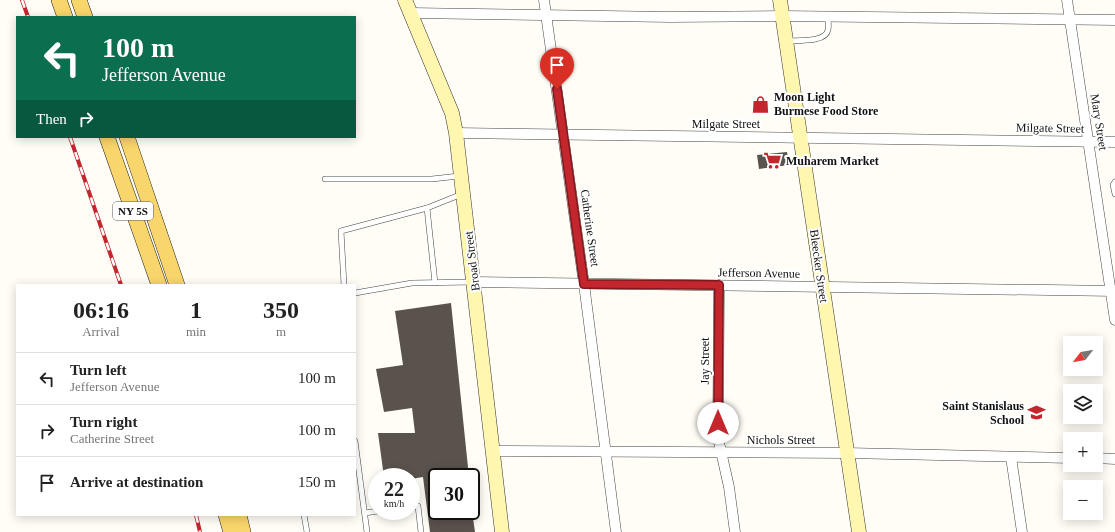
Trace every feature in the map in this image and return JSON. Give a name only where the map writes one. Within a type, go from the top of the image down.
[{"type":"main road","points":[[59,0],[65,16]]},
{"type":"main road","points":[[79,0],[85,16]]},
{"type":"main road","name":"NY 5S","points":[[107,138],[158,284]]},
{"type":"main road","name":"NY 5S","points":[[127,138],[177,284]]},
{"type":"main road","points":[[226,516],[231,532]]},
{"type":"main road","points":[[239,516],[243,532]]},
{"type":"street","name":"Catherine Street","points":[[544,0],[564,134],[616,532]]},
{"type":"street","name":"Bleecker Street","points":[[780,0],[859,532]]},
{"type":"street","name":"Mary Street","points":[[1067,0],[1088,141],[1113,291],[1115,320]]},
{"type":"street","points":[[408,6],[546,15],[1115,20]]},
{"type":"street","name":"Broad Street","points":[[408,6],[452,113],[456,133],[502,532]]},
{"type":"street","name":"Milgate Street","points":[[456,133],[1115,142]]},
{"type":"street","name":"Jefferson Avenue","points":[[474,282],[1113,291]]},
{"type":"street","name":"Jay Street","points":[[719,285],[718,438],[720,453],[729,487],[735,532]]},
{"type":"street","name":"Nichols Street","points":[[493,451],[847,453],[1063,458]]},
{"type":"street","points":[[1012,457],[1022,532]]},
{"type":"street","points":[[1103,458],[1115,458]]},
{"type":"lane","points":[[786,41],[820,38],[826,34],[829,29],[828,17]]},
{"type":"lane","points":[[325,179],[432,179],[462,175]]},
{"type":"lane","points":[[1115,182],[1113,185],[1115,194]]},
{"type":"lane","points":[[344,284],[341,231],[427,208],[464,194]]},
{"type":"lane","points":[[427,208],[435,283]]},
{"type":"lane","points":[[356,293],[412,283],[474,282]]},
{"type":"lane","points":[[356,462],[357,482],[365,513],[367,532]]},
{"type":"lane","points":[[304,516],[307,532]]},
{"type":"lane","points":[[420,520],[421,532]]},
{"type":"building","name":"Muharem Market","points":[[787,152],[789,165],[759,169],[757,155]]},
{"type":"building","points":[[451,303],[468,468],[428,468],[428,516],[423,477],[420,478],[420,468],[383,468],[378,433],[415,433],[412,408],[384,412],[376,369],[403,365],[395,311]]},
{"type":"building","points":[[428,520],[473,520],[475,532],[430,532]]},
{"type":"railway","points":[[22,0],[28,16]]},
{"type":"railway","points":[[70,138],[121,284]]},
{"type":"railway","points":[[196,516],[200,532]]},
{"type":"place","name":"Moon Light Burmese Food Store","points":[[761,104]]},
{"type":"place","name":"Muharem Market","points":[[773,161]]},
{"type":"place","name":"Saint Stanislaus School","points":[[1037,413]]},
{"type":"route","points":[[557,89],[584,284],[719,285],[718,423]]}]
